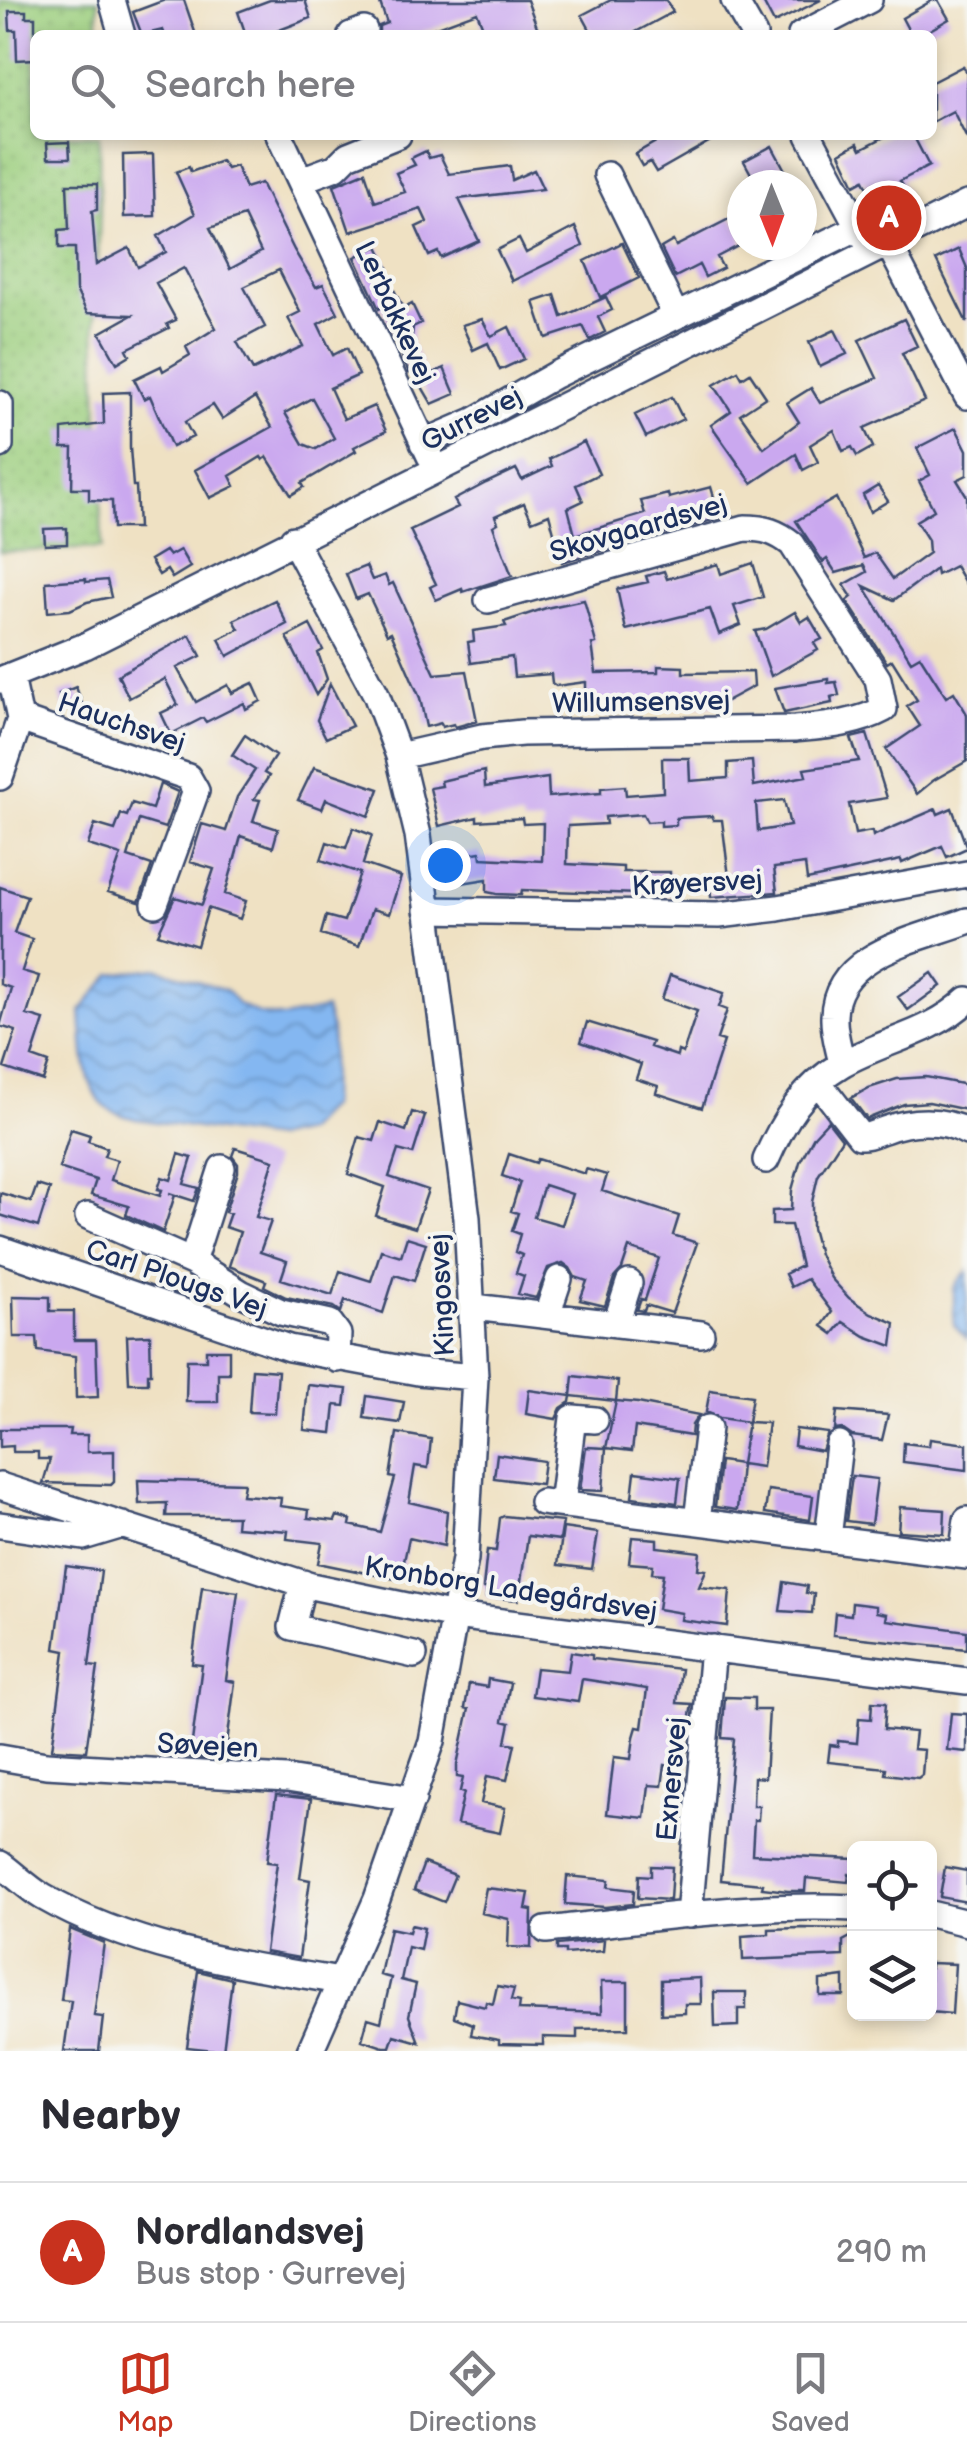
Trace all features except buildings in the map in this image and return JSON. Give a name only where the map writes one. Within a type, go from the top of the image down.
[{"type":"street","points":[[112,0],[121,30]]},
{"type":"street","points":[[734,0],[751,30]]},
{"type":"street","points":[[811,30],[869,0]]},
{"type":"street","name":"Lerbakkevej","points":[[289,140],[301,180],[436,469]]},
{"type":"street","points":[[301,180],[386,140]]},
{"type":"street","points":[[812,140],[860,227],[880,247],[967,396]]},
{"type":"street","points":[[607,174],[676,316]]},
{"type":"street","name":"Gurrevej","points":[[5,678],[85,646],[967,204]]},
{"type":"street","name":"Gurrevej","points":[[423,442],[474,421],[555,375],[860,227]]},
{"type":"street","points":[[0,404],[0,445]]},
{"type":"street","name":"Skovgaardsvej","points":[[488,600],[745,528],[762,528],[778,533],[792,544],[878,679],[884,709]]},
{"type":"street","name":"Kingosvej","points":[[293,539],[376,694],[399,756],[418,834],[467,1218],[475,1377],[465,1559],[432,1741],[377,1899],[310,2051]]},
{"type":"street","points":[[0,777],[20,720],[5,678]]},
{"type":"street","name":"Willumsensvej","points":[[399,756],[522,732],[830,726],[867,718],[884,709]]},
{"type":"street","name":"Hauchsvej","points":[[20,720],[188,777],[196,791],[155,904]]},
{"type":"street","name":"Krøyersvej","points":[[426,910],[720,915],[967,874]]},
{"type":"street","points":[[842,1064],[834,1014],[838,993],[848,974],[866,959],[967,921]]},
{"type":"street","points":[[766,1160],[782,1124],[805,1092],[842,1064],[921,1032],[967,1000]]},
{"type":"street","points":[[818,1082],[860,1136],[923,1122],[946,1123],[967,1132]]},
{"type":"street","name":"Carl Plougs Vej","points":[[192,1262],[222,1168]]},
{"type":"street","name":"Carl Plougs Vej","points":[[88,1216],[192,1262],[240,1294],[330,1324],[338,1334],[336,1359]]},
{"type":"street","name":"Carl Plougs Vej","points":[[0,1249],[289,1348],[336,1359],[475,1377]]},
{"type":"street","points":[[547,1316],[559,1280]]},
{"type":"street","points":[[616,1324],[629,1283]]},
{"type":"street","points":[[474,1307],[702,1334]]},
{"type":"street","points":[[595,1420],[573,1418],[552,1503],[965,1555],[967,1520]]},
{"type":"street","points":[[696,1522],[708,1428]]},
{"type":"street","points":[[828,1538],[839,1446]]},
{"type":"street","name":"Kronborg Ladegårdsvej","points":[[0,1486],[302,1583],[455,1616],[967,1681]]},
{"type":"street","points":[[0,1525],[82,1537],[123,1525]]},
{"type":"street","points":[[302,1583],[292,1627],[414,1655]]},
{"type":"street","name":"Exnersvej","points":[[689,1915],[713,1648]]},
{"type":"street","name":"Søvejen","points":[[0,1757],[46,1765],[287,1780],[413,1799]]},
{"type":"street","points":[[0,1864],[41,1896],[115,1932],[200,1956],[340,1981]]},
{"type":"street","points":[[546,1930],[689,1915],[847,1908]]},
{"type":"street","points":[[937,1916],[967,1923]]},
{"type":"green space","points":[[0,0],[98,0],[98,30],[30,30],[30,140],[99,140],[95,325],[102,548],[0,552]]},
{"type":"water","points":[[156,968],[226,990],[238,1004],[259,1014],[284,1018],[325,1009],[332,1033],[330,1106],[305,1132],[274,1139],[135,1119],[106,1107],[89,1080],[81,1011],[111,974]]},
{"type":"water","points":[[967,1271],[967,1339],[954,1325],[954,1288]]},
{"type":"place","name":"Nordlandsvej","points":[[889,218]]}]
